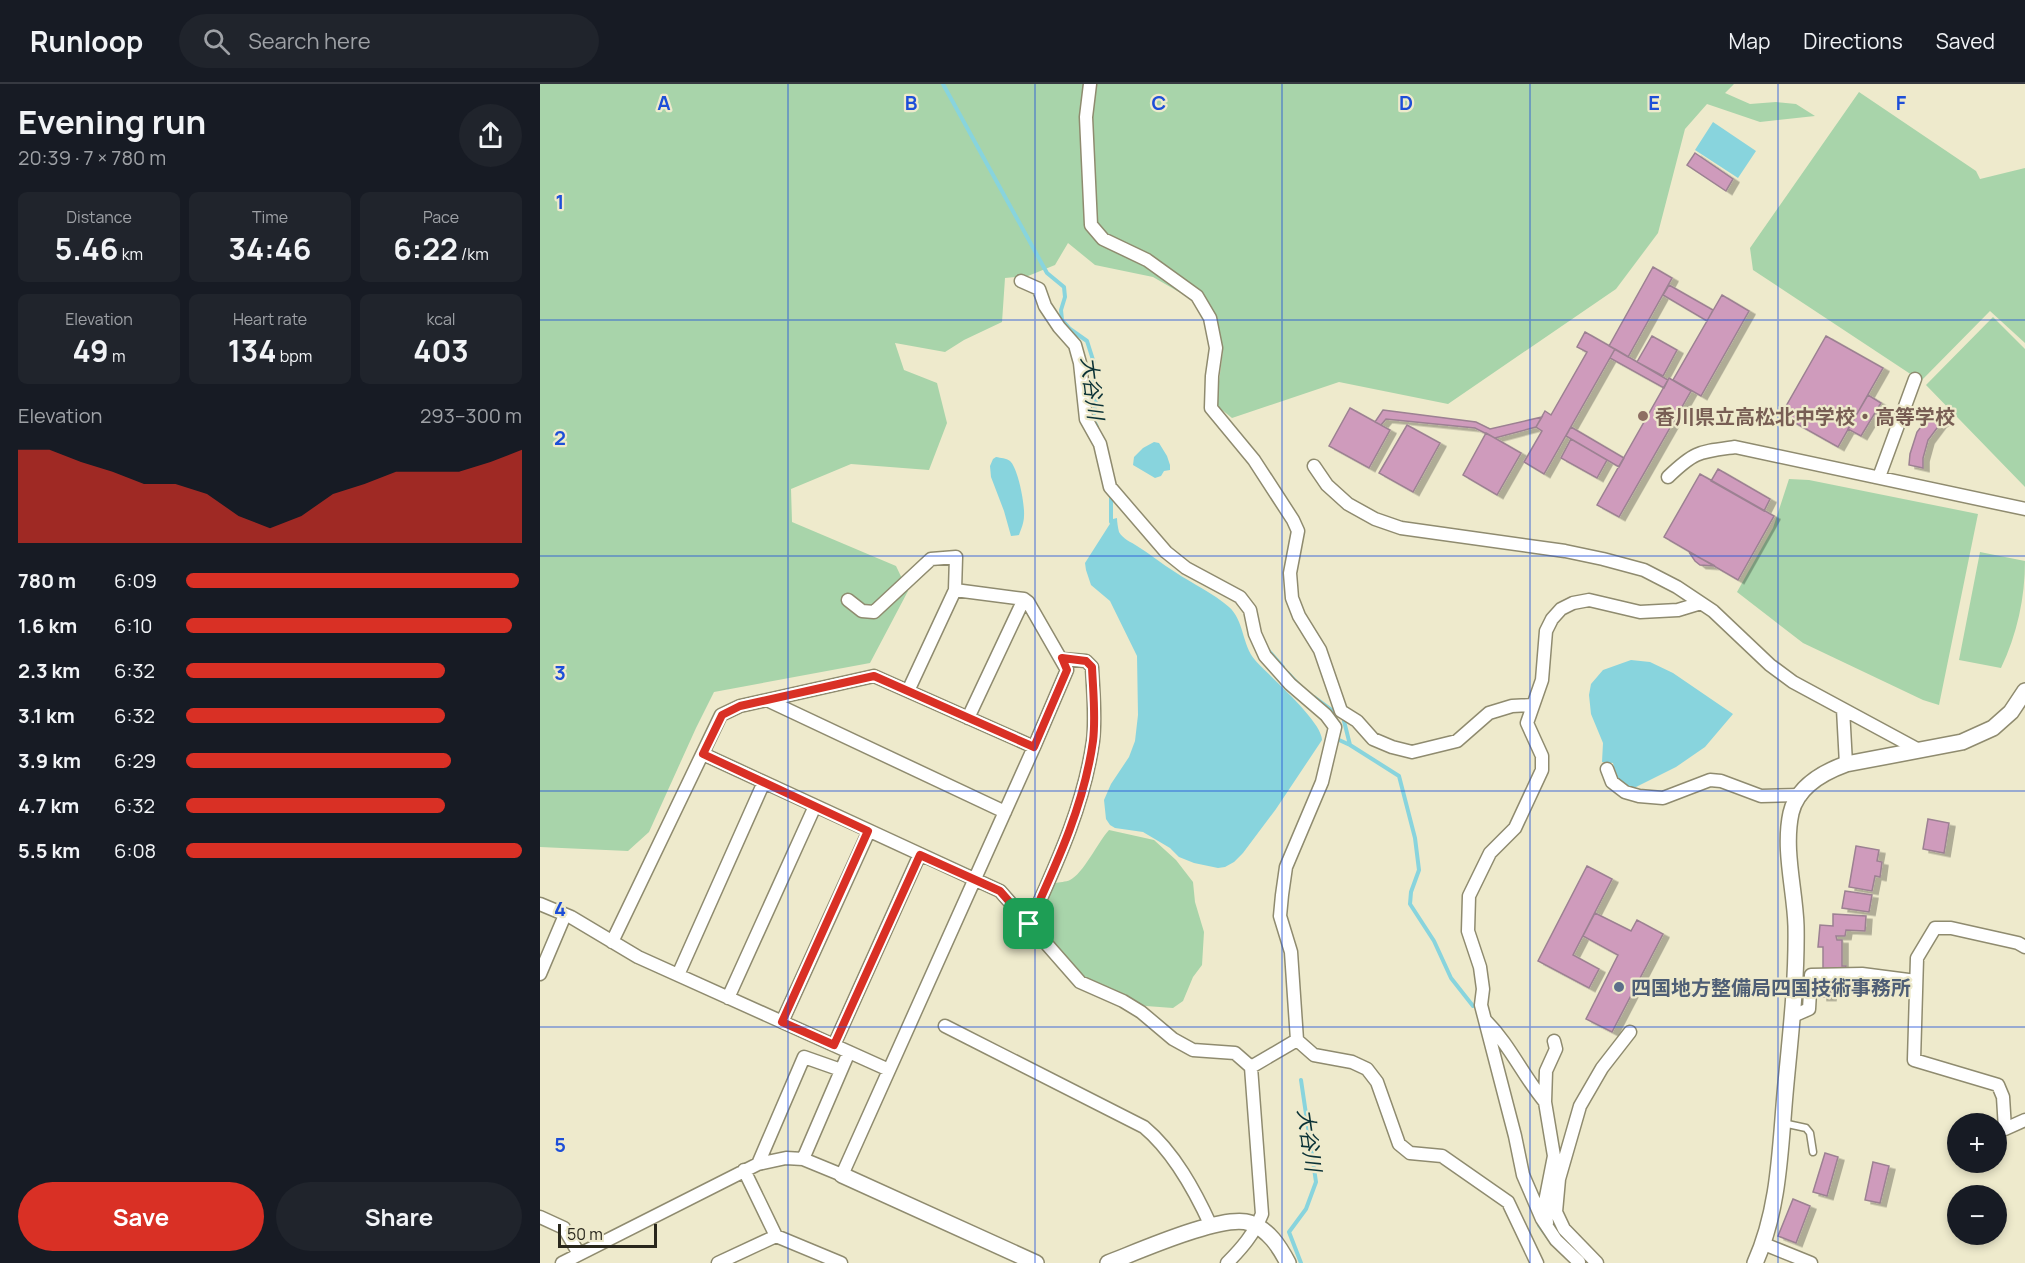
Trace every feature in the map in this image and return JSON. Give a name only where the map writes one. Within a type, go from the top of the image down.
[{"type":"street","points":[[1090,84],[1086,117],[1090,225],[1103,239],[1147,260],[1197,296],[1210,318],[1216,348],[1211,408],[1254,460],[1293,519],[1298,531],[1290,573],[1292,598],[1299,616],[1320,650],[1341,711],[1357,721],[1373,740],[1412,752],[1457,741],[1489,713],[1512,706],[1533,705]]},
{"type":"street","points":[[1021,281],[1039,290],[1045,306],[1075,345],[1080,363],[1086,419],[1100,444],[1110,486],[1166,552],[1186,568],[1239,597],[1250,610],[1255,634],[1265,656],[1290,684],[1326,715],[1335,727]]},
{"type":"street","points":[[1879,477],[1915,380]]},
{"type":"street","points":[[1668,477],[1684,462],[1700,452],[1735,447],[2025,509]]},
{"type":"street","points":[[1314,466],[1327,485],[1348,504],[1375,519],[1401,528],[1553,550],[1603,559],[1644,570],[1677,587],[1713,610],[1770,665],[1792,682],[1919,750]]},
{"type":"street","points":[[848,600],[862,611],[874,612],[931,559],[956,557],[955,590],[908,692]]},
{"type":"street","points":[[842,1175],[1067,670],[1062,658],[1024,599],[955,590]]},
{"type":"street","points":[[968,718],[1024,599]]},
{"type":"street","points":[[1597,1263],[1582,1259],[1556,1240],[1542,1219],[1523,1175],[1513,1126],[1481,1005],[1483,989],[1480,967],[1468,931],[1469,896],[1490,853],[1515,828],[1542,770],[1542,756],[1527,723],[1542,680],[1546,631],[1552,619],[1561,609],[1573,603],[1589,600],[1640,612],[1678,610],[1701,603]]},
{"type":"street","points":[[1029,924],[1070,832],[1085,783],[1093,739],[1092,667],[1086,661],[1062,658]]},
{"type":"street","points":[[612,942],[722,715],[740,706],[874,676],[1034,747]]},
{"type":"street","points":[[1755,1263],[1764,1244],[1773,1208],[1793,1016],[1796,926],[1789,838],[1791,812],[1801,795],[1814,780],[1828,771],[1846,764],[1962,742],[1993,728],[2011,712],[2025,691]]},
{"type":"street","points":[[766,700],[1005,812]]},
{"type":"street","points":[[1843,709],[1846,764]]},
{"type":"street","points":[[1341,711],[1322,782],[1286,867],[1281,895],[1280,916],[1291,952],[1298,1040],[1314,1055],[1352,1062],[1367,1069],[1377,1082],[1399,1144],[1410,1153],[1442,1156],[1508,1202],[1537,1263]]},
{"type":"street","points":[[703,754],[1000,891],[1080,982],[1123,1001],[1141,1012],[1173,1039],[1193,1050],[1235,1053],[1251,1067],[1262,1214],[1244,1246],[1227,1263]]},
{"type":"street","points":[[1607,769],[1612,782],[1625,792],[1639,796],[1663,798],[1710,780],[1721,781],[1761,795],[1801,795]]},
{"type":"street","points":[[678,975],[764,782]]},
{"type":"street","points":[[728,998],[815,806]]},
{"type":"street","points":[[782,1022],[868,831]]},
{"type":"street","points":[[834,1045],[920,855]]},
{"type":"street","points":[[540,904],[565,915],[638,957],[890,1070]]},
{"type":"street","points":[[540,974],[565,915]]},
{"type":"street","points":[[2025,947],[2018,943],[1951,928],[1935,928],[1917,958],[1914,1060],[1998,1085],[2003,1097],[2005,1129],[2025,1120]]},
{"type":"street","points":[[1793,1016],[1809,1009],[1811,975],[1862,974],[1916,981]]},
{"type":"street","points":[[1484,1018],[1500,1035],[1531,1086],[1545,1102]]},
{"type":"street","points":[[945,1026],[1144,1127],[1161,1141],[1174,1160],[1211,1226]]},
{"type":"street","points":[[1582,1259],[1556,1212],[1558,1179],[1580,1106],[1602,1068],[1630,1032]]},
{"type":"street","points":[[1251,1067],[1298,1040]]},
{"type":"street","points":[[1548,1227],[1545,1202],[1554,1156],[1545,1102],[1546,1071],[1556,1049],[1554,1041]]},
{"type":"street","points":[[803,1159],[849,1052]]},
{"type":"street","points":[[758,1164],[804,1056],[842,1070]]},
{"type":"street","points":[[562,1263],[577,1258],[744,1170],[758,1164],[786,1158],[803,1159],[842,1175],[1019,1259],[1036,1263]]},
{"type":"street","points":[[744,1170],[776,1236],[841,1263]]},
{"type":"street","points":[[540,1217],[564,1228],[577,1258]]},
{"type":"street","points":[[1108,1263],[1225,1221],[1248,1222],[1257,1226],[1274,1240],[1288,1263]]},
{"type":"street","points":[[718,1263],[739,1259],[776,1236]]},
{"type":"street","points":[[1764,1244],[1811,1263]]},
{"type":"lane","points":[[1782,1123],[1806,1128],[1810,1133],[1813,1152]]},
{"type":"green space","points":[[540,84],[1734,84],[1725,93],[1750,104],[1776,102],[1796,104],[1815,116],[1760,122],[1707,104],[1685,129],[1658,233],[1616,289],[1448,404],[1339,382],[1232,418],[1216,405],[1223,350],[1212,311],[1153,277],[1095,265],[1068,243],[1055,265],[1028,276],[1005,278],[1002,322],[945,352],[895,343],[904,370],[937,383],[947,423],[929,470],[851,464],[791,489],[792,522],[896,566],[908,591],[870,663],[714,692],[649,832],[628,851],[540,847]]},
{"type":"green space","points":[[1859,92],[1976,171],[1980,179],[2025,168],[2025,343],[1990,311],[1921,381],[1753,270],[1750,248]]},
{"type":"green space","points":[[1993,317],[2025,349],[2025,487],[1926,385]]},
{"type":"green space","points":[[1789,479],[1809,480],[1978,514],[1939,705],[1923,700],[1803,643],[1737,592],[1773,528]]},
{"type":"green space","points":[[1980,552],[2025,561],[2024,589],[2019,616],[2012,642],[2001,668],[1959,660]]},
{"type":"green space","points":[[1109,830],[1154,840],[1176,860],[1193,882],[1195,902],[1204,932],[1202,965],[1193,977],[1183,1001],[1173,1008],[1146,1006],[1083,977],[1060,953],[1037,922],[1055,883],[1068,881],[1075,877]]},
{"type":"water","points":[[1713,122],[1756,151],[1738,178],[1695,150]]},
{"type":"water","points":[[1154,442],[1159,443],[1170,465],[1170,470],[1164,471],[1161,476],[1155,478],[1133,465],[1134,457]]},
{"type":"water","points":[[996,457],[1010,461],[1018,479],[1024,511],[1024,521],[1019,535],[1011,536],[991,477],[990,466]]},
{"type":"water","points":[[1117,518],[1119,532],[1125,538],[1216,597],[1234,612],[1255,660],[1294,699],[1320,732],[1322,740],[1276,809],[1243,853],[1225,867],[1218,868],[1194,863],[1179,857],[1170,848],[1143,832],[1115,828],[1106,819],[1104,800],[1111,784],[1129,757],[1135,741],[1138,715],[1137,656],[1110,601],[1091,585],[1085,563],[1113,519]]},
{"type":"water","points":[[1631,660],[1650,662],[1673,673],[1733,714],[1705,747],[1676,767],[1630,790],[1616,780],[1613,763],[1602,762],[1603,743],[1591,714],[1589,695],[1591,684],[1603,670]]},
{"type":"building","points":[[1695,153],[1733,179],[1726,191],[1687,165]]},
{"type":"building","points":[[1653,267],[1672,278],[1628,357],[1609,346]]},
{"type":"building","points":[[1669,285],[1713,310],[1707,321],[1663,295]]},
{"type":"building","points":[[1722,295],[1749,311],[1701,396],[1673,380]]},
{"type":"building","points":[[1585,332],[1615,349],[1544,474],[1524,462],[1542,431],[1536,427],[1545,411],[1551,415],[1587,352],[1577,347]]},
{"type":"building","points":[[1652,336],[1677,350],[1663,376],[1637,362]]},
{"type":"building","points":[[1826,336],[1883,368],[1838,447],[1781,415]]},
{"type":"building","points":[[1615,349],[1668,380],[1664,388],[1610,358]]},
{"type":"building","points":[[1669,378],[1691,391],[1619,517],[1597,505]]},
{"type":"building","points":[[1868,395],[1881,403],[1861,436],[1848,429]]},
{"type":"building","points":[[1350,408],[1390,430],[1369,468],[1329,446]]},
{"type":"building","points":[[1939,409],[1947,419],[1940,424],[1928,440],[1923,468],[1909,465],[1917,432],[1930,415]]},
{"type":"building","points":[[1383,410],[1476,422],[1490,429],[1542,417],[1536,427],[1495,438],[1475,428],[1386,419],[1381,425],[1375,422]]},
{"type":"building","points":[[1407,425],[1440,443],[1413,492],[1379,473]]},
{"type":"building","points":[[1571,427],[1624,458],[1619,467],[1566,436]]},
{"type":"building","points":[[1486,433],[1521,453],[1497,495],[1463,475]]},
{"type":"building","points":[[1571,439],[1607,460],[1597,478],[1561,458]]},
{"type":"building","points":[[1718,469],[1770,499],[1764,511],[1711,481]]},
{"type":"building","points":[[1700,474],[1774,516],[1738,580],[1664,537]]},
{"type":"building","points":[[1689,552],[1715,566],[1700,565]]},
{"type":"building","points":[[1928,819],[1949,823],[1944,853],[1923,849]]},
{"type":"building","points":[[1856,846],[1879,850],[1877,861],[1882,862],[1880,877],[1875,876],[1872,891],[1849,887]]},
{"type":"building","points":[[1587,866],[1612,879],[1573,955],[1599,969],[1589,988],[1538,961]]},
{"type":"building","points":[[1845,891],[1872,895],[1869,912],[1842,908]]},
{"type":"building","name":"四国地方整備局四国技術事務所","points":[[1595,913],[1631,931],[1637,920],[1663,934],[1612,1032],[1586,1019],[1618,955],[1583,936]]},
{"type":"building","points":[[1833,914],[1866,916],[1865,931],[1846,930],[1845,936],[1836,936],[1837,940],[1842,940],[1842,966],[1846,966],[1845,971],[1823,970],[1823,947],[1818,947],[1820,925],[1833,926]]},
{"type":"building","points":[[1821,984],[1830,984],[1830,997],[1821,997]]},
{"type":"building","points":[[1825,1153],[1838,1157],[1827,1196],[1813,1192]]},
{"type":"building","points":[[1873,1162],[1889,1166],[1880,1203],[1865,1200]]},
{"type":"building","points":[[1793,1199],[1810,1206],[1796,1243],[1778,1236]]},
{"type":"waterway","name":"大谷川","points":[[943,84],[1047,273],[1064,287],[1062,320],[1087,341],[1094,363],[1094,383],[1097,396],[1093,419],[1097,427]]},
{"type":"waterway","points":[[1111,495],[1111,522]]},
{"type":"waterway","name":"大谷川","points":[[1268,650],[1283,667]]},
{"type":"waterway","name":"大谷川","points":[[1288,673],[1299,685]]},
{"type":"waterway","name":"大谷川","points":[[1314,697],[1333,711]]},
{"type":"waterway","points":[[1344,721],[1350,745],[1399,776],[1415,838],[1419,870],[1411,892],[1410,904],[1434,941],[1451,978],[1473,1006]]},
{"type":"waterway","points":[[1337,739],[1350,745]]},
{"type":"waterway","name":"大谷川","points":[[1301,1080],[1316,1182],[1306,1209],[1289,1232],[1301,1263]]},
{"type":"waterway","points":[[1539,1225],[1552,1243]]},
{"type":"place","name":"香川県立高松北中学校・高等学校","points":[[1643,416]]},
{"type":"place","name":"四国地方整備局四国技術事務所","points":[[1619,987]]},
{"type":"route","points":[[1062,658],[1086,661],[1092,667],[1093,739],[1085,783],[1070,832],[1029,924],[1000,891],[920,855],[834,1045],[782,1022],[868,831],[703,754],[722,715],[740,706],[874,676],[1034,747],[1067,670],[1062,658]]}]
